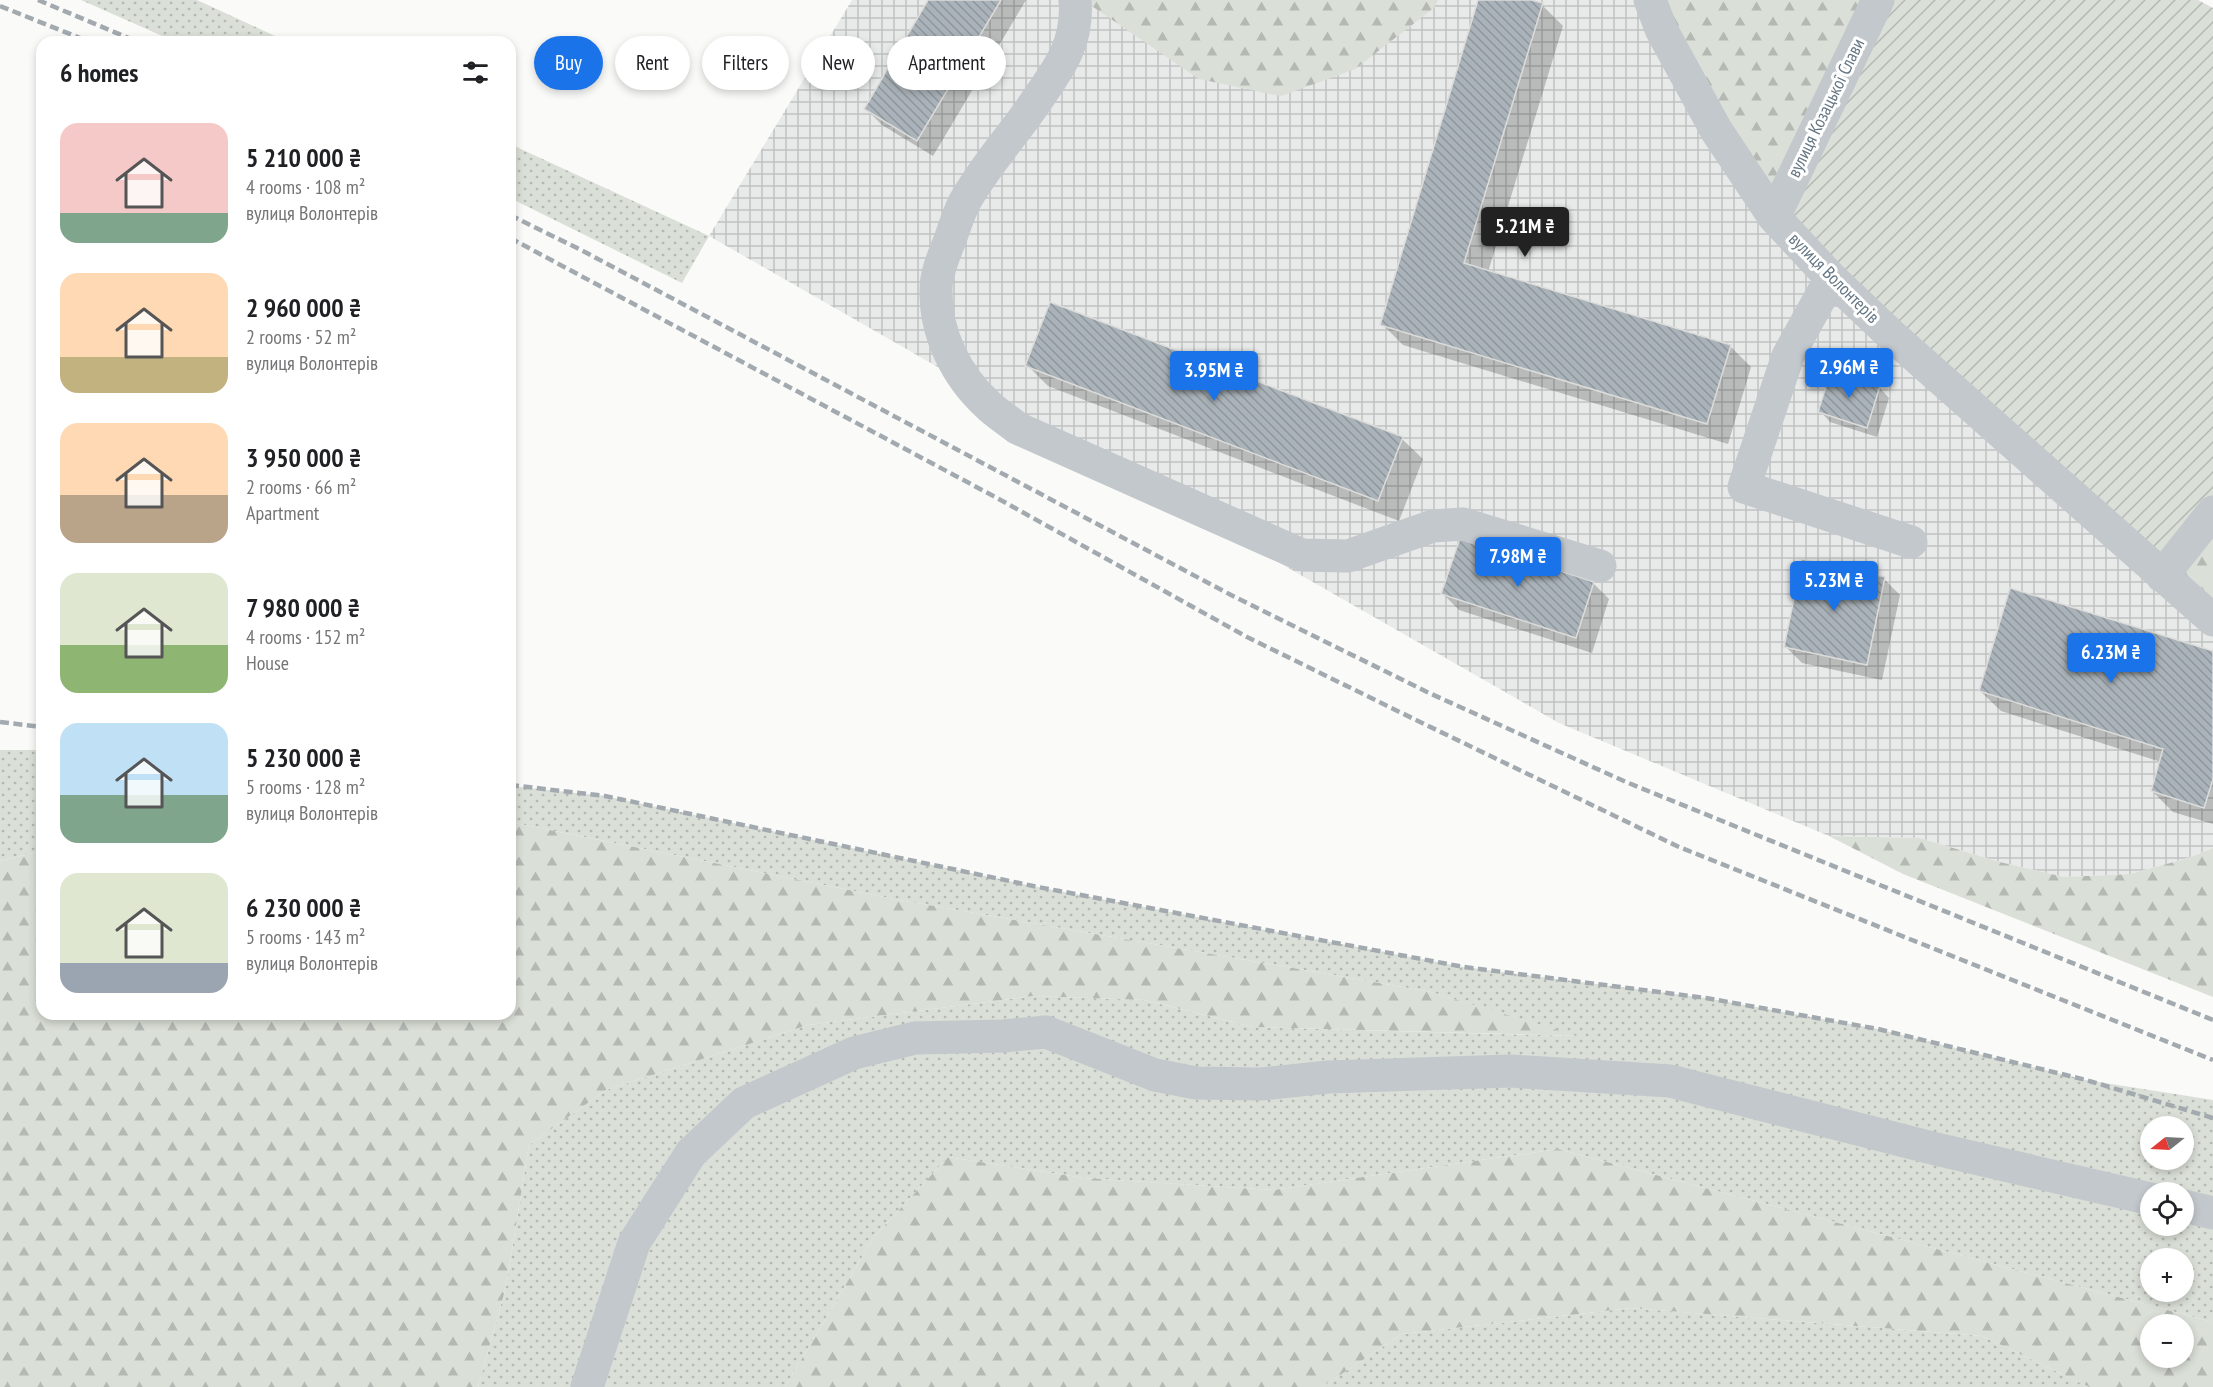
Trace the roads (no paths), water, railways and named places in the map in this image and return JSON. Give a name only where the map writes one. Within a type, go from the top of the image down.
[{"type":"street","points":[[1075,0],[1077,16],[1068,52],[964,203],[943,258],[936,287],[938,322],[949,350],[962,375],[988,405],[1017,428],[1302,555],[1348,556],[1433,526],[1463,524],[1600,566]]},
{"type":"street","name":"вулиця Волонтерів","points":[[1650,0],[1661,28],[1716,130],[1774,217],[1831,279],[1889,333],[2213,620]]},
{"type":"street","name":"вулиця Козацької Слави","points":[[1774,217],[1878,0]]},
{"type":"street","points":[[1831,279],[1788,356],[1744,488],[1911,542]]},
{"type":"street","points":[[2162,576],[2213,512]]},
{"type":"street","points":[[587,1387],[634,1243],[692,1153],[744,1103],[854,1053],[915,1038],[1003,1036],[1046,1032],[1155,1075],[1196,1083],[1261,1084],[1328,1077],[1510,1071],[1670,1081],[1935,1149],[2140,1196]]},
{"type":"street","points":[[2194,1208],[2213,1213]]},
{"type":"railway","points":[[38,0],[124,36]]},
{"type":"railway","points":[[0,6],[75,36]]},
{"type":"railway","points":[[516,218],[583,251],[1231,595],[1427,692],[1626,782],[2213,1020]]},
{"type":"railway","points":[[516,241],[997,498],[1247,637],[1679,847],[2213,1060]]},
{"type":"railway","points":[[0,722],[36,726]]},
{"type":"railway","points":[[516,786],[605,796],[1038,887],[1464,967],[1706,998],[1878,1029],[2086,1080],[2213,1118]]}]
